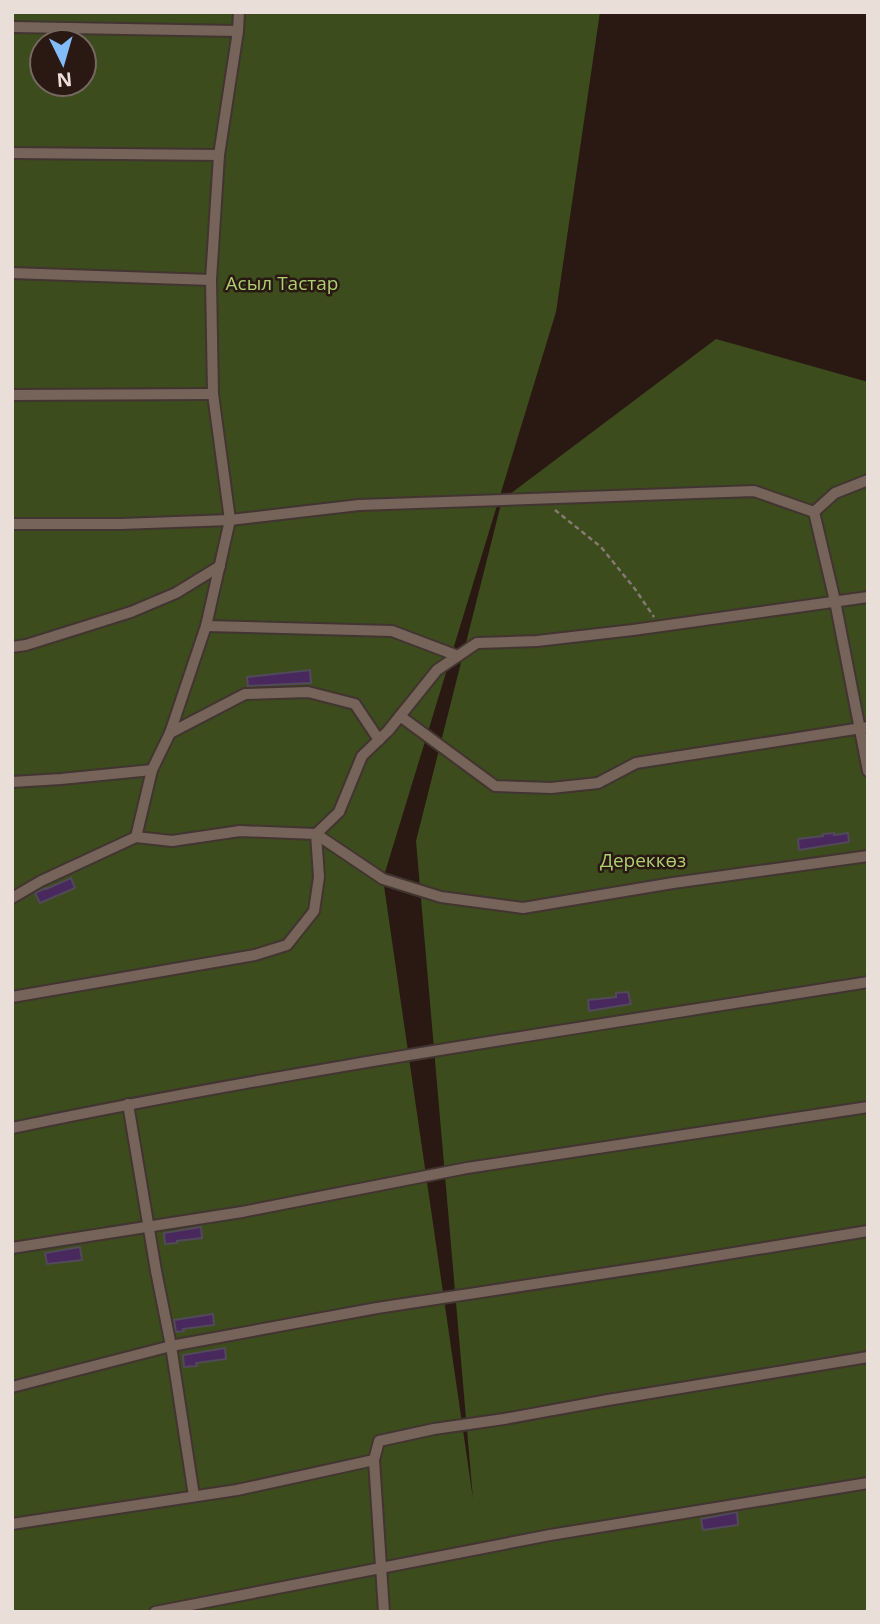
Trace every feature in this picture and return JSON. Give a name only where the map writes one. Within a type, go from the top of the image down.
[{"type":"street","points":[[136,837],[152,770],[170,733],[206,626],[230,520],[213,394],[211,280],[219,155],[239,12]]},
{"type":"street","points":[[12,27],[238,31]]},
{"type":"street","points":[[12,153],[219,155]]},
{"type":"street","points":[[12,273],[211,280]]},
{"type":"street","points":[[12,395],[213,394]]},
{"type":"street","points":[[814,512],[835,493],[868,480]]},
{"type":"street","points":[[12,524],[230,520],[359,505],[754,491],[814,512]]},
{"type":"street","points":[[814,512],[864,727],[868,771]]},
{"type":"street","points":[[12,647],[131,612],[176,593],[220,566]]},
{"type":"street","points":[[12,997],[254,955],[287,944],[314,911],[318,877],[316,835],[339,812],[362,756],[400,716],[437,670],[477,643],[537,641],[868,597]]},
{"type":"street","points":[[206,626],[391,631],[458,656]]},
{"type":"street","points":[[170,733],[245,694],[307,692],[355,704],[379,740]]},
{"type":"street","points":[[400,716],[495,786],[551,788],[598,783],[636,763],[864,727]]},
{"type":"street","points":[[12,782],[152,770]]},
{"type":"street","points":[[12,898],[41,881],[136,837],[172,841],[240,831],[316,835],[383,878],[441,897],[523,908],[673,883],[868,856]]},
{"type":"street","points":[[12,1128],[128,1104],[390,1058],[868,982]]},
{"type":"street","points":[[128,1104],[171,1346],[194,1496]]},
{"type":"street","points":[[12,1248],[242,1212],[467,1168],[868,1107]]},
{"type":"street","points":[[12,1387],[171,1346],[377,1308],[868,1231]]},
{"type":"street","points":[[384,1612],[374,1460],[379,1441],[434,1429],[868,1357]]},
{"type":"street","points":[[12,1523],[237,1490],[374,1460]]},
{"type":"street","points":[[155,1612],[550,1535],[868,1483]]},
{"type":"path","points":[[541,498],[601,547],[635,589],[660,626]]},
{"type":"green space","points":[[12,12],[600,12],[556,312],[383,879],[473,1499],[416,841],[502,500],[716,339],[868,382],[868,1612],[12,1612]]},
{"type":"building","points":[[310,670],[311,683],[248,686],[247,677]]},
{"type":"building","points":[[848,833],[849,842],[799,850],[798,839]]},
{"type":"building","points":[[71,878],[75,888],[40,903],[35,893]]},
{"type":"building","points":[[628,992],[631,1004],[589,1011],[588,1000],[616,997],[616,993]]},
{"type":"building","points":[[201,1227],[202,1238],[165,1244],[164,1233]]},
{"type":"building","points":[[80,1247],[82,1260],[47,1264],[45,1253]]},
{"type":"building","points":[[213,1314],[214,1325],[176,1332],[174,1320]]},
{"type":"building","points":[[225,1348],[226,1359],[184,1367],[183,1355]]},
{"type":"building","points":[[737,1512],[738,1525],[703,1530],[701,1519]]},
{"type":"park label","name":"Асыл Тастар","points":[[282,283]]},
{"type":"park label","name":"Дереккөз","points":[[643,860]]}]
